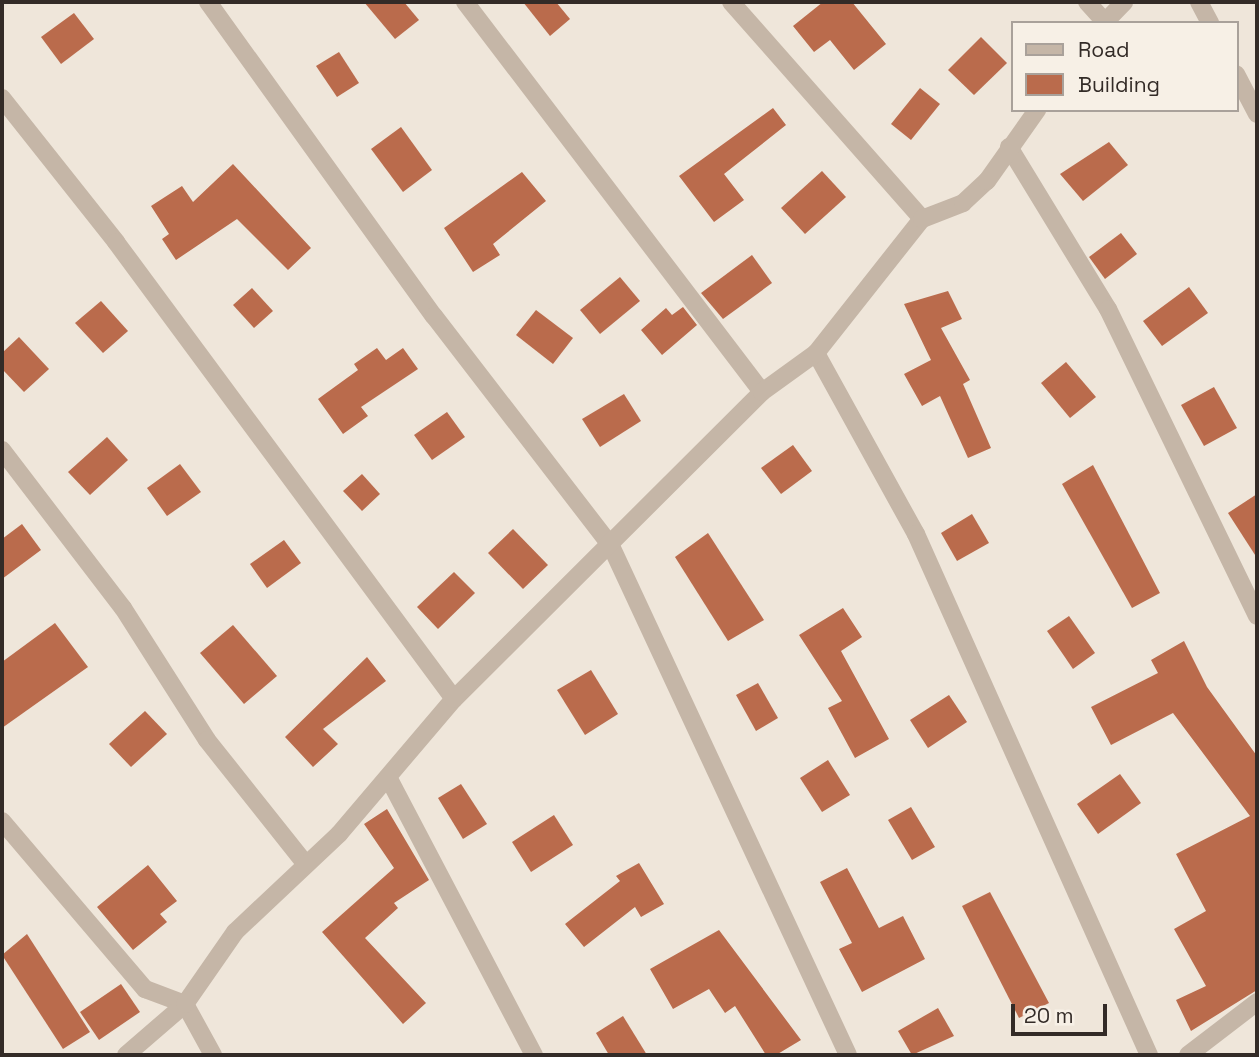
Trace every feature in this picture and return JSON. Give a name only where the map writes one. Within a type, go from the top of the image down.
[{"type":"street","points":[[208,2],[434,316],[611,546],[848,1055]]},
{"type":"street","points":[[465,2],[762,392]]},
{"type":"street","points":[[731,2],[922,219]]},
{"type":"street","points":[[1087,2],[1104,21]]},
{"type":"street","points":[[1106,21],[1124,2]]},
{"type":"street","points":[[1199,2],[1209,21]]},
{"type":"street","points":[[1238,78],[1257,114]]},
{"type":"street","points":[[2,98],[116,242],[454,699]]},
{"type":"street","points":[[126,1055],[186,1004],[235,932],[304,862],[340,834],[454,699],[611,546],[762,392],[816,354],[922,219],[963,203],[987,181],[1035,112]]},
{"type":"street","points":[[1009,147],[1108,309],[1257,616]]},
{"type":"street","points":[[816,354],[916,534],[1149,1055]]},
{"type":"street","points":[[2,450],[123,608],[207,740],[304,862]]},
{"type":"street","points":[[389,779],[534,1055]]},
{"type":"street","points":[[2,821],[145,989],[186,1004],[213,1055]]},
{"type":"street","points":[[1188,1055],[1257,1002]]},
{"type":"building","points":[[364,2],[404,2],[419,20],[395,39]]},
{"type":"building","points":[[523,2],[556,2],[570,19],[550,36]]},
{"type":"building","points":[[823,2],[852,2],[886,44],[854,70],[830,40],[814,52],[793,26]]},
{"type":"building","points":[[74,13],[94,39],[61,64],[41,37]]},
{"type":"building","points":[[981,37],[1007,63],[974,95],[948,70]]},
{"type":"building","points":[[339,52],[359,83],[337,97],[316,66]]},
{"type":"building","points":[[920,88],[940,104],[911,140],[891,124]]},
{"type":"building","points":[[773,108],[786,125],[724,174],[744,200],[714,222],[679,176]]},
{"type":"building","points":[[401,127],[432,170],[403,192],[371,149]]},
{"type":"building","points":[[1109,142],[1128,165],[1083,201],[1060,174]]},
{"type":"building","points":[[233,164],[311,248],[288,270],[237,219],[176,260],[162,239],[169,234],[151,206],[182,186],[193,202]]},
{"type":"building","points":[[822,171],[846,197],[805,234],[781,208]]},
{"type":"building","points":[[522,172],[546,201],[493,244],[500,255],[473,272],[444,228]]},
{"type":"building","points":[[1121,233],[1137,254],[1105,279],[1089,257]]},
{"type":"building","points":[[752,255],[772,283],[723,319],[701,293]]},
{"type":"building","points":[[620,277],[640,301],[600,334],[580,310]]},
{"type":"building","points":[[1189,287],[1208,313],[1162,346],[1143,321]]},
{"type":"building","points":[[252,288],[273,311],[254,328],[233,305]]},
{"type":"building","points":[[948,291],[962,319],[941,328],[970,380],[963,384],[991,448],[968,458],[940,396],[922,406],[904,374],[931,360],[904,304]]},
{"type":"building","points":[[101,301],[128,331],[103,353],[75,323]]},
{"type":"building","points":[[683,307],[697,325],[662,355],[641,330],[666,308],[672,315]]},
{"type":"building","points":[[536,310],[573,338],[553,364],[516,335]]},
{"type":"building","points":[[19,337],[49,369],[24,392],[2,369],[2,353]]},
{"type":"building","points":[[377,348],[386,360],[403,348],[418,369],[361,407],[368,416],[343,434],[318,399],[358,370],[354,364]]},
{"type":"building","points":[[1066,362],[1096,397],[1070,418],[1041,383]]},
{"type":"building","points":[[1214,387],[1237,428],[1204,446],[1181,405]]},
{"type":"building","points":[[624,394],[641,421],[600,447],[582,419]]},
{"type":"building","points":[[447,412],[465,437],[432,460],[414,435]]},
{"type":"building","points":[[107,437],[128,460],[90,495],[68,472]]},
{"type":"building","points":[[793,445],[812,471],[781,494],[761,468]]},
{"type":"building","points":[[180,464],[201,492],[167,516],[147,488]]},
{"type":"building","points":[[1093,465],[1160,593],[1132,608],[1062,484]]},
{"type":"building","points":[[362,474],[380,494],[362,511],[343,491]]},
{"type":"building","points":[[1257,494],[1257,558],[1228,513]]},
{"type":"building","points":[[972,514],[989,543],[957,561],[941,533]]},
{"type":"building","points":[[22,524],[41,550],[2,579],[2,539]]},
{"type":"building","points":[[513,529],[548,565],[523,589],[488,553]]},
{"type":"building","points":[[708,533],[764,620],[728,641],[675,557]]},
{"type":"building","points":[[284,540],[301,563],[267,588],[250,564]]},
{"type":"building","points":[[454,572],[475,593],[438,629],[417,607]]},
{"type":"building","points":[[843,608],[862,637],[841,651],[889,739],[855,758],[828,708],[842,701],[799,635]]},
{"type":"building","points":[[1069,616],[1095,653],[1073,669],[1047,631]]},
{"type":"building","points":[[55,623],[88,667],[2,728],[2,662]]},
{"type":"building","points":[[233,625],[277,676],[244,704],[200,653]]},
{"type":"building","points":[[1184,641],[1207,687],[1257,756],[1257,990],[1191,1031],[1176,1000],[1206,986],[1174,929],[1206,911],[1176,854],[1250,816],[1173,713],[1111,745],[1091,707],[1158,673],[1151,660]]},
{"type":"building","points":[[367,657],[386,681],[323,729],[338,744],[313,767],[285,737]]},
{"type":"building","points":[[591,670],[618,714],[585,735],[557,690]]},
{"type":"building","points":[[758,683],[778,718],[756,731],[736,695]]},
{"type":"building","points":[[949,695],[967,722],[928,748],[910,720]]},
{"type":"building","points":[[145,711],[167,734],[131,767],[109,744]]},
{"type":"building","points":[[828,760],[850,795],[822,812],[800,778]]},
{"type":"building","points":[[1120,774],[1141,803],[1098,834],[1077,804]]},
{"type":"building","points":[[461,784],[487,824],[463,839],[438,798]]},
{"type":"building","points":[[911,807],[935,847],[912,860],[888,820]]},
{"type":"building","points":[[387,809],[429,880],[394,903],[398,908],[365,938],[426,1003],[403,1024],[322,932],[394,868],[364,824]]},
{"type":"building","points":[[554,815],[573,845],[531,872],[512,842]]},
{"type":"building","points":[[639,863],[664,904],[641,917],[635,907],[584,947],[565,924],[620,881],[616,876]]},
{"type":"building","points":[[148,865],[177,901],[160,914],[167,922],[133,950],[97,907]]},
{"type":"building","points":[[847,868],[879,928],[903,916],[925,959],[862,992],[839,949],[852,943],[820,882]]},
{"type":"building","points":[[990,892],[1049,1003],[1019,1018],[962,906]]},
{"type":"building","points":[[719,930],[801,1040],[776,1055],[766,1055],[735,1006],[725,1013],[709,989],[673,1009],[650,969]]},
{"type":"building","points":[[27,934],[90,1032],[63,1049],[2,955]]},
{"type":"building","points":[[121,984],[140,1012],[99,1040],[80,1012]]},
{"type":"building","points":[[938,1008],[954,1036],[912,1055],[898,1031]]},
{"type":"building","points":[[623,1016],[647,1055],[609,1055],[596,1033]]}]
